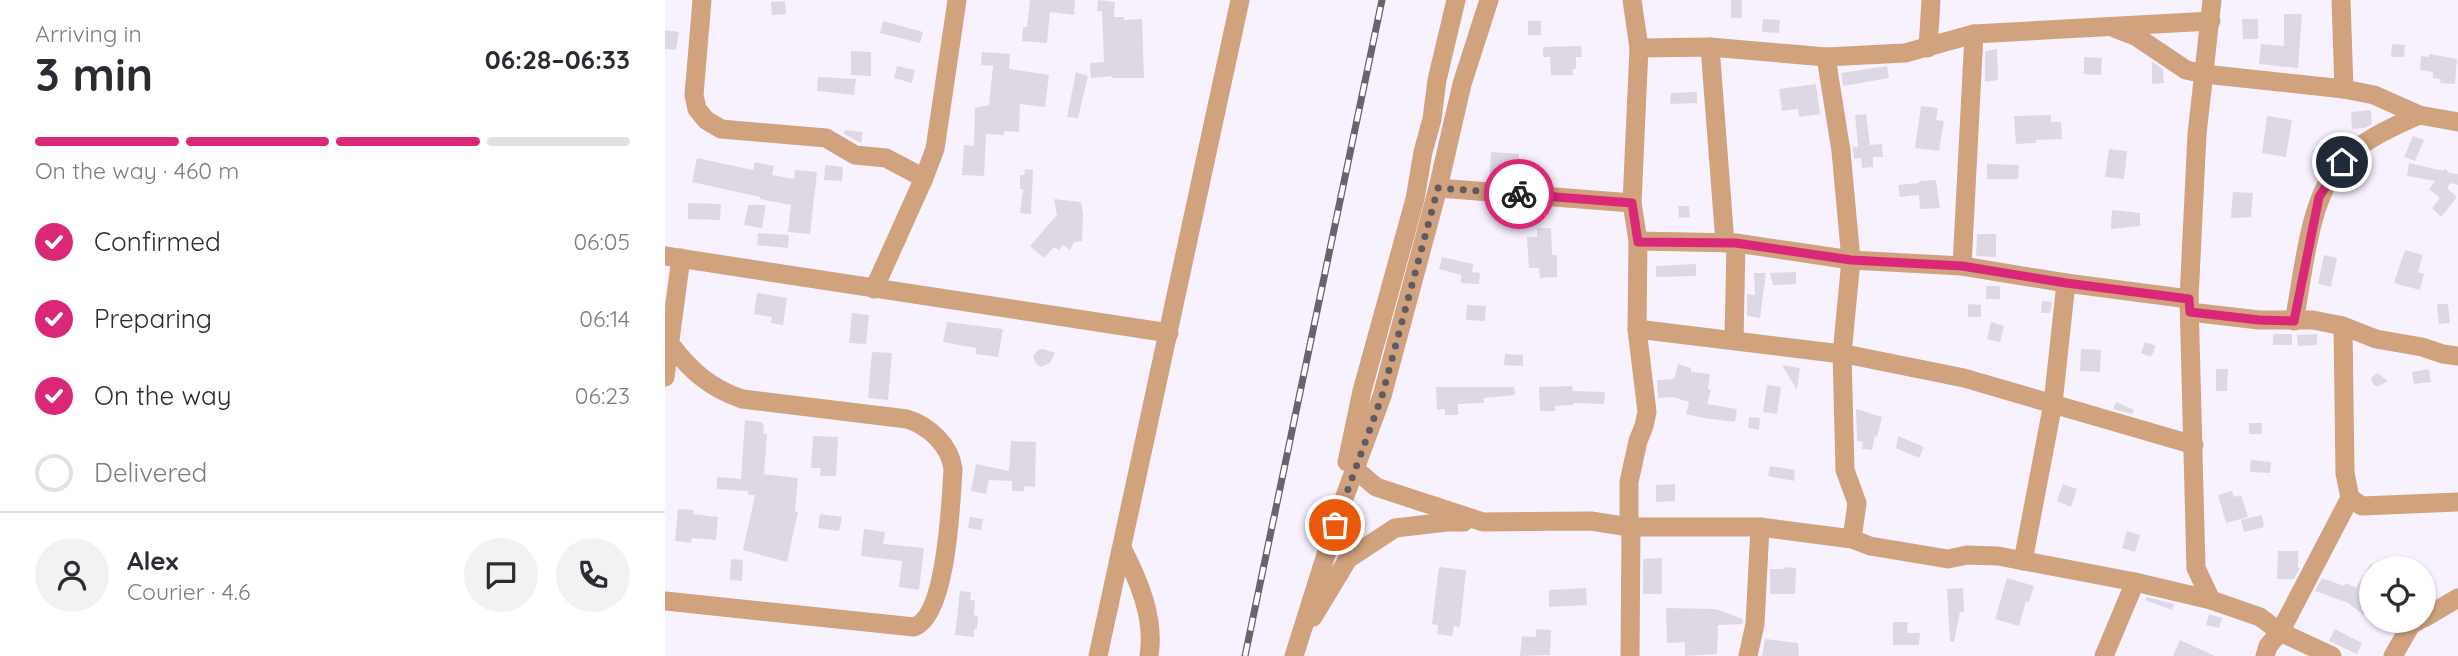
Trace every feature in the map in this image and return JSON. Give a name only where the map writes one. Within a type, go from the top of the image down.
[{"type":"street","points":[[702,0],[694,95],[697,109],[706,120],[721,129],[826,138],[855,155],[886,158],[924,178]]},
{"type":"street","points":[[874,289],[935,149],[957,0]]},
{"type":"street","points":[[1098,656],[1240,0]]},
{"type":"street","points":[[1342,504],[1343,478],[1362,391],[1415,199],[1432,119],[1437,80],[1456,0]]},
{"type":"street","points":[[1294,656],[1342,504],[1382,396],[1438,188],[1462,84],[1489,0]]},
{"type":"street","points":[[1630,656],[1632,527],[1629,527],[1629,482],[1647,412],[1637,329],[1638,242],[1632,203],[1639,48],[1632,0]]},
{"type":"street","points":[[1928,48],[1931,0]]},
{"type":"street","points":[[2211,600],[2196,568],[2190,305],[2197,134],[2212,0]]},
{"type":"street","points":[[2341,0],[2344,89]]},
{"type":"street","points":[[1639,48],[1710,47],[1826,57],[1905,53],[1974,34],[2211,21]]},
{"type":"street","points":[[2108,26],[2137,37],[2186,70],[2344,89],[2374,95],[2419,115],[2458,122]]},
{"type":"street","points":[[1962,266],[1974,34]]},
{"type":"street","points":[[1710,47],[1730,243],[1734,340]]},
{"type":"street","points":[[1826,57],[1841,151],[1851,260],[1842,354],[1845,470],[1857,503],[1852,540]]},
{"type":"street","points":[[2294,321],[2319,197],[2342,162],[2378,135],[2419,115]]},
{"type":"street","points":[[1438,188],[1632,203]]},
{"type":"street","points":[[1638,242],[1730,243],[1851,260],[1962,266],[2190,305],[2259,320],[2313,320],[2343,326],[2376,339],[2458,356]]},
{"type":"street","points":[[665,377],[671,345],[673,257],[1169,333]]},
{"type":"street","points":[[2023,561],[2053,403],[2066,283]]},
{"type":"street","points":[[2265,656],[2350,498],[2345,473],[2343,326]]},
{"type":"street","points":[[1637,329],[1842,354],[1964,378],[2194,445]]},
{"type":"street","points":[[665,601],[914,627],[920,625],[929,614],[937,592],[946,553],[953,470],[945,446],[919,423],[907,419],[742,399],[721,392],[704,381],[671,345]]},
{"type":"street","points":[[1355,469],[1376,487],[1483,522]]},
{"type":"street","points":[[2350,498],[2363,506],[2458,502]]},
{"type":"street","points":[[1300,636],[1348,559],[1395,528],[1447,522],[1591,521],[1629,527],[1760,527],[1852,540],[1870,546],[1948,559],[1967,555],[1998,556],[2135,582],[2211,600],[2260,617],[2280,632],[2332,656]]},
{"type":"street","points":[[1748,656],[1755,624],[1760,527]]},
{"type":"street","points":[[1122,548],[1144,598],[1149,621],[1149,656]]},
{"type":"street","points":[[2104,656],[2135,582]]},
{"type":"street","points":[[2436,611],[2458,598]]},
{"type":"street","points":[[2393,656],[2406,633]]},
{"type":"building","points":[[1030,0],[1075,0],[1074,15],[1050,12],[1047,43],[1022,41],[1023,27],[1027,27]]},
{"type":"building","points":[[1098,0],[1115,2],[1114,17],[1124,17],[1124,20],[1142,19],[1144,78],[1091,78],[1090,63],[1104,62],[1102,11],[1097,11]]},
{"type":"building","points":[[1731,0],[1742,0],[1742,18],[1731,18]]},
{"type":"building","points":[[785,1],[786,14],[772,15],[771,2]]},
{"type":"building","points":[[2284,14],[2302,14],[2298,68],[2259,64],[2261,44],[2284,46]]},
{"type":"building","points":[[1763,19],[1780,20],[1779,33],[1762,32]]},
{"type":"building","points":[[2242,19],[2258,19],[2258,39],[2243,39]]},
{"type":"building","points":[[883,21],[923,32],[920,43],[880,33]]},
{"type":"building","points":[[1528,21],[1541,21],[1541,35],[1528,35]]},
{"type":"building","points":[[665,30],[679,32],[676,50],[665,49]]},
{"type":"building","points":[[2392,44],[2405,45],[2404,57],[2391,57]]},
{"type":"building","points":[[1581,46],[1582,57],[1576,57],[1573,75],[1551,75],[1550,57],[1543,57],[1543,47]]},
{"type":"building","points":[[1997,49],[1998,80],[1985,82],[1985,51]]},
{"type":"building","points":[[851,51],[871,52],[871,76],[851,75]]},
{"type":"building","points":[[982,52],[1010,54],[1009,69],[1049,75],[1045,107],[1020,104],[1019,132],[986,134],[984,176],[962,175],[964,145],[974,146],[975,108],[989,105],[993,66],[981,65]]},
{"type":"building","points":[[2429,54],[2457,59],[2455,84],[2440,83],[2441,79],[2433,78],[2433,72],[2420,70],[2421,56],[2429,57]]},
{"type":"building","points":[[2084,57],[2102,58],[2101,75],[2084,74]]},
{"type":"building","points":[[2152,62],[2163,69],[2164,83],[2152,84]]},
{"type":"building","points":[[897,66],[915,70],[912,83],[894,78]]},
{"type":"building","points":[[1887,66],[1889,78],[1843,86],[1841,73]]},
{"type":"building","points":[[1076,72],[1088,76],[1078,118],[1067,117]]},
{"type":"building","points":[[818,77],[856,79],[854,95],[817,91]]},
{"type":"building","points":[[1816,84],[1820,114],[1799,117],[1798,109],[1782,111],[1779,89]]},
{"type":"building","points":[[1697,92],[1697,103],[1670,104],[1671,93]]},
{"type":"building","points":[[1921,106],[1938,108],[1936,120],[1944,121],[1939,151],[1915,148]]},
{"type":"building","points":[[2371,110],[2372,124],[2365,128],[2352,129],[2351,112]]},
{"type":"building","points":[[1866,114],[1870,145],[1882,144],[1883,157],[1873,157],[1873,167],[1862,168],[1861,158],[1854,159],[1853,147],[1858,147],[1855,115]]},
{"type":"building","points":[[2051,115],[2051,122],[2061,122],[2062,139],[2016,144],[2014,116]]},
{"type":"building","points":[[2267,116],[2292,120],[2286,157],[2262,153]]},
{"type":"building","points":[[845,130],[863,132],[861,143],[844,134]]},
{"type":"building","points":[[2413,136],[2424,140],[2415,161],[2404,157]]},
{"type":"building","points":[[2109,149],[2127,151],[2124,179],[2105,177]]},
{"type":"building","points":[[1491,152],[1519,154],[1518,175],[1490,173]]},
{"type":"building","points":[[697,158],[753,170],[755,162],[774,166],[772,175],[794,179],[795,170],[817,172],[810,234],[788,232],[791,205],[692,182]]},
{"type":"building","points":[[2409,163],[2458,174],[2458,185],[2450,183],[2447,188],[2457,197],[2441,217],[2432,208],[2440,198],[2429,189],[2435,181],[2407,176]]},
{"type":"building","points":[[1987,164],[2019,165],[2018,179],[1987,179]]},
{"type":"building","points":[[825,165],[843,167],[842,181],[824,180]]},
{"type":"building","points":[[1025,169],[1033,170],[1031,214],[1020,213],[1023,189],[1020,189],[1020,175],[1024,175]]},
{"type":"building","points":[[1936,180],[1940,208],[1920,209],[1919,195],[1900,197],[1898,185]]},
{"type":"building","points":[[2233,192],[2253,193],[2251,217],[2231,218]]},
{"type":"building","points":[[1054,199],[1081,202],[1082,241],[1074,242],[1070,250],[1063,245],[1059,250],[1054,247],[1044,258],[1030,246],[1057,215]]},
{"type":"building","points":[[688,203],[721,204],[720,220],[688,219]]},
{"type":"building","points":[[748,205],[766,205],[762,228],[744,225]]},
{"type":"building","points":[[1678,206],[1689,206],[1690,217],[1679,218]]},
{"type":"building","points":[[2112,210],[2140,213],[2140,226],[2111,229]]},
{"type":"building","points":[[1537,228],[1551,228],[1552,255],[1557,255],[1557,277],[1540,278],[1539,268],[1529,268],[1527,237],[1537,237]]},
{"type":"building","points":[[758,233],[789,235],[788,248],[757,245]]},
{"type":"building","points":[[1977,234],[1996,234],[1996,257],[1976,256]]},
{"type":"building","points":[[2405,250],[2423,255],[2418,272],[2424,274],[2420,290],[2394,283]]},
{"type":"building","points":[[2324,255],[2337,258],[2331,287],[2318,284]]},
{"type":"building","points":[[1442,257],[1473,264],[1472,272],[1480,273],[1479,284],[1461,283],[1461,275],[1439,269]]},
{"type":"building","points":[[1696,264],[1696,276],[1656,277],[1656,266]]},
{"type":"building","points":[[1796,272],[1796,284],[1773,285],[1770,273]]},
{"type":"building","points":[[1754,273],[1766,273],[1760,318],[1747,316],[1747,294],[1755,295]]},
{"type":"building","points":[[1986,286],[2000,286],[2000,299],[1986,299]]},
{"type":"building","points":[[757,293],[787,298],[783,325],[771,323],[772,317],[754,314]]},
{"type":"building","points":[[2042,301],[2052,302],[2050,313],[2041,313]]},
{"type":"building","points":[[1968,304],[1981,305],[1981,317],[1968,317]]},
{"type":"building","points":[[2437,304],[2448,304],[2450,323],[2439,324]]},
{"type":"building","points":[[1467,305],[1486,306],[1485,321],[1466,320]]},
{"type":"building","points":[[852,313],[869,315],[866,344],[849,343]]},
{"type":"building","points":[[947,322],[1003,329],[998,357],[976,354],[976,348],[943,342]]},
{"type":"building","points":[[1991,322],[2004,326],[2000,342],[1987,339]]},
{"type":"building","points":[[2273,334],[2292,334],[2292,345],[2273,345]]},
{"type":"building","points":[[2317,334],[2317,345],[2298,346],[2297,335]]},
{"type":"building","points":[[2145,342],[2156,346],[2151,357],[2141,353]]},
{"type":"building","points":[[1043,349],[1055,353],[1050,363],[1041,367],[1036,364],[1033,356]]},
{"type":"building","points":[[2081,349],[2101,350],[2100,372],[2080,371]]},
{"type":"building","points":[[872,352],[892,353],[888,400],[868,398]]},
{"type":"building","points":[[1505,354],[1523,355],[1523,366],[1504,365]]},
{"type":"building","points":[[1678,364],[1691,368],[1691,372],[1710,374],[1708,389],[1711,390],[1707,404],[1737,409],[1735,422],[1686,414],[1689,402],[1673,397],[1658,398],[1657,380],[1674,379]]},
{"type":"building","points":[[1782,365],[1800,368],[1797,390]]},
{"type":"building","points":[[2216,369],[2228,369],[2227,391],[2216,391]]},
{"type":"building","points":[[2429,369],[2431,382],[2414,384],[2412,372]]},
{"type":"building","points":[[2377,373],[2388,381],[2377,387],[2371,378]]},
{"type":"building","points":[[1767,385],[1781,387],[1777,414],[1763,412]]},
{"type":"building","points":[[1572,386],[1573,391],[1605,392],[1604,404],[1573,403],[1555,406],[1555,411],[1540,411],[1539,387]]},
{"type":"building","points":[[1436,387],[1514,387],[1515,395],[1484,398],[1484,403],[1458,404],[1458,415],[1445,415],[1445,409],[1437,410]]},
{"type":"building","points":[[2116,402],[2134,410],[2132,414],[2113,409]]},
{"type":"building","points":[[1856,409],[1882,417],[1872,450],[1862,449],[1863,442],[1857,441]]},
{"type":"building","points":[[1749,417],[1760,418],[1759,430],[1748,428]]},
{"type":"building","points":[[745,420],[761,422],[764,425],[763,433],[767,434],[764,474],[798,478],[795,511],[798,512],[787,562],[743,550],[755,495],[748,495],[748,491],[717,489],[717,477],[741,479]]},
{"type":"building","points":[[2249,423],[2262,423],[2262,434],[2249,434]]},
{"type":"building","points":[[813,436],[838,437],[836,476],[820,476],[821,468],[811,468]]},
{"type":"building","points":[[1898,436],[1924,447],[1919,458],[1896,448]]},
{"type":"building","points":[[1011,441],[1036,442],[1035,487],[1024,486],[1024,491],[1012,491],[1012,481],[989,480],[986,494],[971,491],[976,464],[1009,471]]},
{"type":"building","points":[[2251,460],[2271,462],[2270,473],[2250,472]]},
{"type":"building","points":[[1770,466],[1795,470],[1794,481],[1768,476]]},
{"type":"building","points":[[1675,484],[1675,501],[1656,502],[1656,485]]},
{"type":"building","points":[[2063,484],[2077,489],[2071,507],[2057,501]]},
{"type":"building","points":[[2232,491],[2234,497],[2241,495],[2248,517],[2226,523],[2218,495]]},
{"type":"building","points":[[678,509],[694,510],[693,514],[718,517],[716,540],[692,538],[691,543],[675,541]]},
{"type":"building","points":[[820,514],[842,517],[839,531],[818,528]]},
{"type":"building","points":[[2262,515],[2264,527],[2244,532],[2241,520]]},
{"type":"building","points":[[970,517],[983,519],[981,530],[968,528]]},
{"type":"building","points":[[864,529],[885,532],[883,544],[924,548],[919,590],[899,587],[902,561],[861,556]]},
{"type":"building","points":[[2127,531],[2140,535],[2135,552],[2122,548]]},
{"type":"building","points":[[2278,551],[2298,551],[2300,568],[2294,579],[2277,579]]},
{"type":"building","points":[[1662,558],[1662,594],[1643,594],[1643,559]]},
{"type":"building","points":[[731,559],[743,560],[742,581],[730,580]]},
{"type":"building","points":[[1439,567],[1466,570],[1460,627],[1454,626],[1452,636],[1437,634],[1438,625],[1432,624]]},
{"type":"building","points":[[1796,568],[1795,594],[1770,594],[1770,569]]},
{"type":"building","points":[[2007,578],[2034,586],[2029,602],[2026,601],[2019,626],[1995,619]]},
{"type":"building","points":[[2322,578],[2356,588],[2359,583],[2359,611],[2348,603],[2315,591]]},
{"type":"building","points":[[1586,588],[1587,605],[1549,607],[1549,590]]},
{"type":"building","points":[[1963,588],[1964,612],[1960,612],[1954,642],[1950,641],[1947,589]]},
{"type":"building","points":[[960,591],[971,592],[970,600],[975,600],[974,615],[978,616],[974,637],[955,635]]},
{"type":"building","points":[[2147,597],[2174,604],[2172,610],[2145,600]]},
{"type":"building","points":[[1666,608],[1715,609],[1743,619],[1743,622],[1718,625],[1717,654],[1685,656],[1685,642],[1667,643]]},
{"type":"building","points":[[2209,614],[2222,618],[2219,628],[2206,625]]},
{"type":"building","points":[[1893,622],[1908,622],[1907,633],[1920,633],[1919,645],[1893,645]]},
{"type":"building","points":[[1536,629],[1551,630],[1550,655],[1520,656],[1522,636],[1536,637]]},
{"type":"building","points":[[2335,629],[2362,643],[2357,654],[2329,641]]},
{"type":"building","points":[[1765,639],[1798,643],[1799,656],[1762,656]]},
{"type":"building","points":[[2180,640],[2215,656],[2173,656]]},
{"type":"railway","points":[[1245,656],[1382,0]]},
{"type":"way so far","points":[[1335,525],[1382,396],[1438,188],[1519,194]]},
{"type":"route","points":[[1519,194],[1632,203],[1638,242],[1736,243],[1851,260],[1962,266],[2189,299],[2190,312],[2294,321],[2319,197],[2342,162]]}]
